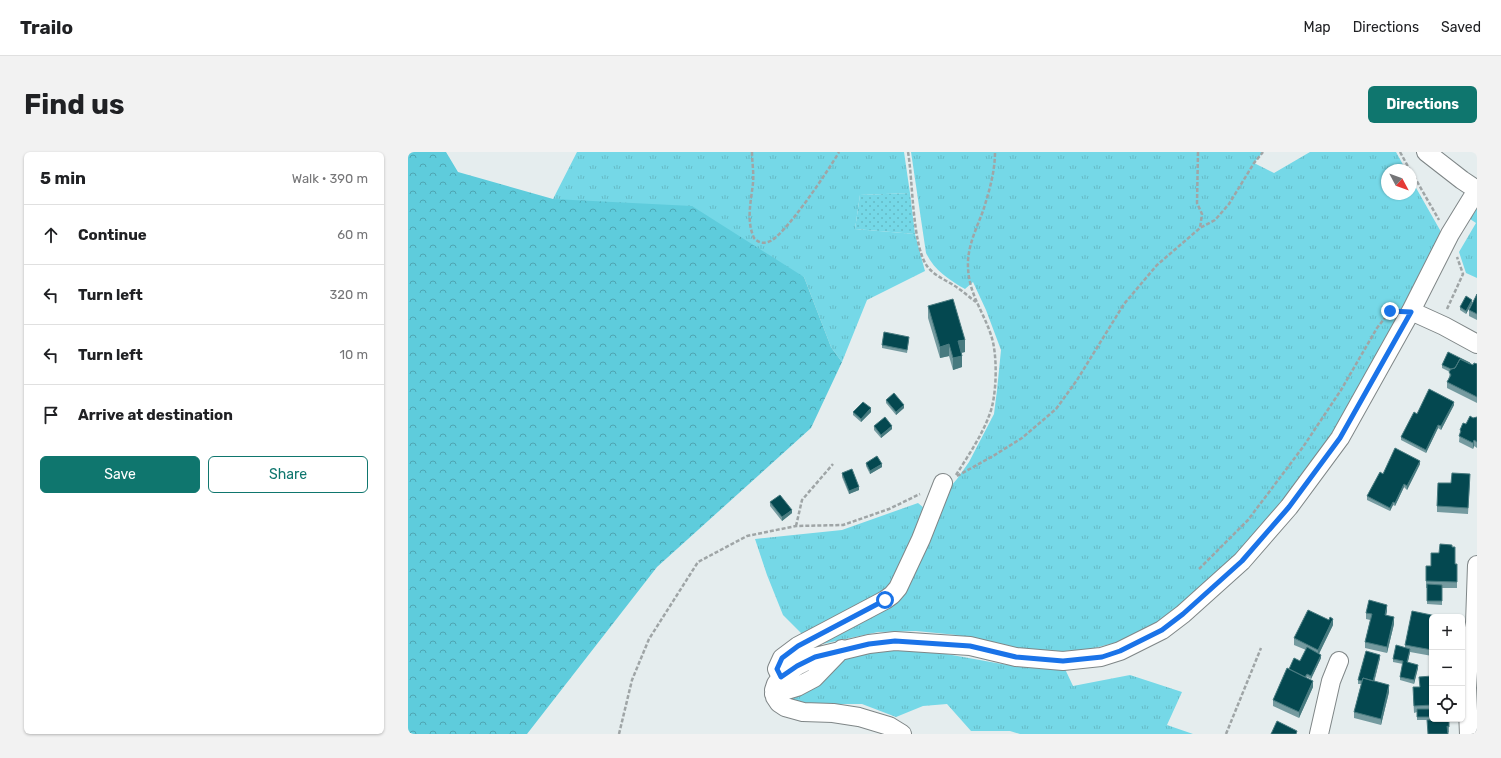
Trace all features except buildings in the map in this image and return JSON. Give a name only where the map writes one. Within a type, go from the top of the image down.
[{"type":"street","points":[[902,734],[889,726],[859,717],[833,713],[803,712],[785,707],[779,703],[774,694],[776,684],[781,677],[797,666],[815,657],[843,649],[895,641],[970,646],[1016,657],[1063,661],[1102,657],[1120,651],[1162,630],[1183,614],[1242,561],[1289,507],[1340,438],[1411,312],[1450,234],[1477,190],[1426,152]]},
{"type":"street","points":[[1411,312],[1444,326],[1477,344]]},
{"type":"street","points":[[781,677],[777,669],[782,658],[798,646],[885,600],[898,588],[921,539],[943,484]]},
{"type":"street","points":[[1469,734],[1467,688],[1469,655],[1474,623],[1477,565]]},
{"type":"street","points":[[774,694],[797,687],[814,678],[843,649]]},
{"type":"street","points":[[1319,734],[1330,681],[1339,661]]},
{"type":"path","points":[[752,152],[753,181],[750,206],[750,226],[754,238],[758,242],[763,243],[769,242],[788,225],[839,152]]},
{"type":"path","points":[[908,152],[917,232],[921,253],[927,266],[976,302]]},
{"type":"path","points":[[995,152],[995,167],[983,211],[972,238],[968,259],[968,276],[976,302],[991,336],[996,355],[993,398],[989,416],[955,477],[1022,438],[1056,409],[1077,380],[1124,304],[1157,265],[1200,228],[1215,220],[1229,204],[1254,163],[1263,152]]},
{"type":"path","points":[[1198,152],[1197,204],[1202,214],[1200,228]]},
{"type":"path","points":[[1400,152],[1407,164]]},
{"type":"path","points":[[1199,569],[1248,520],[1303,447],[1341,390],[1377,328],[1390,311],[1411,312]]},
{"type":"path","points":[[796,526],[802,500],[833,464]]},
{"type":"path","points":[[619,734],[632,680],[649,639],[698,562],[747,536],[796,526],[843,525],[889,509],[943,484]]},
{"type":"path","points":[[1226,734],[1261,648]]},
{"type":"green space","points":[[408,152],[446,152],[458,172],[553,199],[692,206],[804,277],[831,347],[842,362],[811,428],[657,567],[527,734],[408,734]]},
{"type":"green space","points":[[577,152],[904,152],[910,193],[860,195],[855,229],[915,234],[925,271],[867,300],[842,362],[831,347],[804,277],[553,199]]},
{"type":"green space","points":[[911,152],[1263,152],[1254,163],[1274,173],[1310,152],[1396,152],[1403,164],[1381,164],[1381,200],[1417,200],[1417,190],[1440,230],[1441,239],[1373,365],[1333,432],[1296,487],[1236,557],[1182,606],[1138,634],[1114,643],[1090,649],[1054,652],[1000,646],[957,635],[916,631],[878,632],[818,645],[895,599],[946,492],[969,462],[994,414],[1001,350],[986,310],[973,282],[965,289],[959,286],[933,265],[926,253]]},
{"type":"green space","points":[[910,193],[915,234],[855,229],[860,195]]},
{"type":"green space","points":[[1477,207],[1477,278],[1466,273],[1459,252],[1476,223],[1470,219]]},
{"type":"green space","points":[[918,503],[924,508],[898,581],[806,638],[783,615],[755,539],[842,530]]},
{"type":"green space","points":[[883,650],[924,650],[1002,664],[1036,668],[1065,669],[1073,686],[1130,675],[1182,692],[1167,725],[1193,734],[1020,734],[1010,731],[971,731],[947,704],[923,706],[896,717],[862,704],[799,704],[792,700],[789,694],[830,667],[848,658]]},
{"type":"route","points":[[885,600],[798,646],[782,658],[777,669],[781,677],[797,666],[815,657],[843,649],[869,644],[895,641],[970,646],[1016,657],[1063,661],[1102,657],[1138,643],[1162,630],[1183,614],[1242,561],[1289,507],[1340,438],[1411,312],[1390,311]]}]
